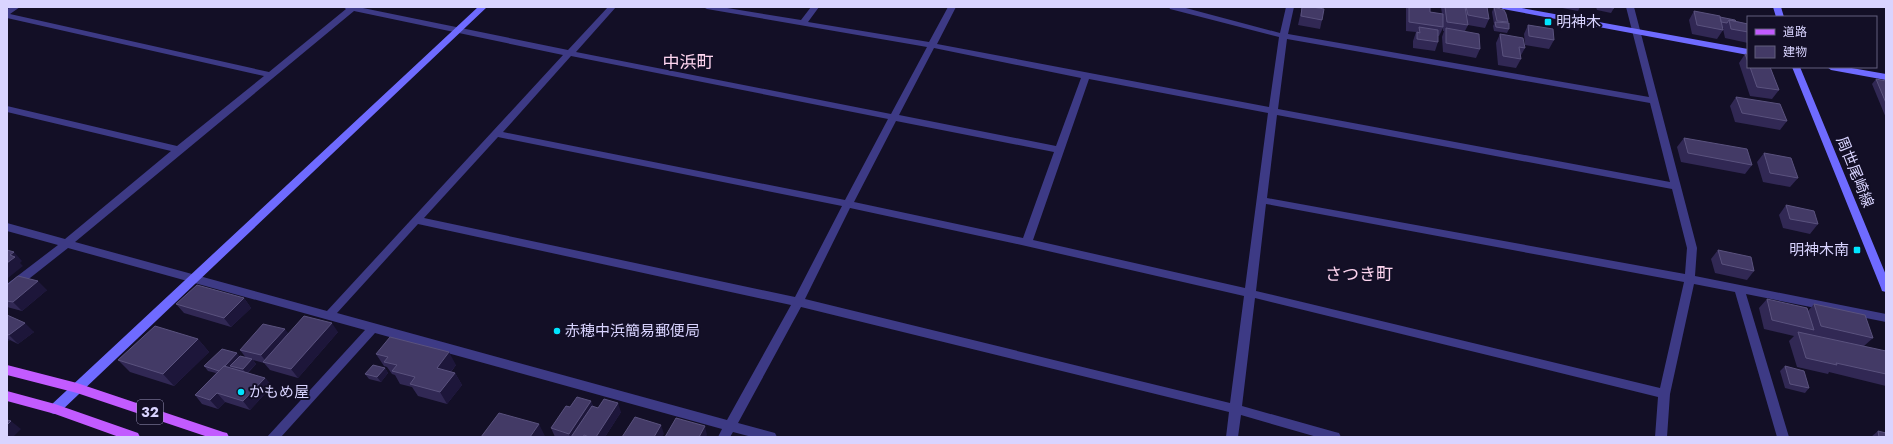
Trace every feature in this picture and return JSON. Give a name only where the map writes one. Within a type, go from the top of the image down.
[{"type":"main road","name":"32","points":[[7,370],[77,388],[223,437]]},
{"type":"main road","name":"32","points":[[7,396],[55,409],[134,437]]},
{"type":"street","points":[[7,14],[16,7]]},
{"type":"street","points":[[7,290],[67,244],[352,7],[457,31],[1059,150]]},
{"type":"street","points":[[55,409],[483,7]]},
{"type":"street","points":[[329,315],[612,7]]},
{"type":"street","points":[[707,7],[931,45],[1086,76],[1676,186]]},
{"type":"street","points":[[804,23],[814,7]]},
{"type":"street","points":[[724,437],[798,302],[848,203],[952,7]]},
{"type":"street","points":[[1173,7],[1283,36],[1654,101]]},
{"type":"street","points":[[1232,437],[1273,110],[1283,36],[1290,7]]},
{"type":"street","points":[[1503,7],[1747,52]]},
{"type":"street","points":[[1630,7],[1638,31],[1654,101],[1692,248],[1690,279],[1664,394],[1661,437]]},
{"type":"street","points":[[7,14],[271,75]]},
{"type":"street","name":"周世尾崎線","points":[[1796,68],[1886,288]]},
{"type":"street","points":[[1836,68],[1886,77]]},
{"type":"street","points":[[1027,242],[1086,76]]},
{"type":"street","points":[[7,109],[179,150]]},
{"type":"street","points":[[495,133],[848,203],[1027,242],[1250,292],[1664,394]]},
{"type":"street","points":[[1261,200],[1690,279],[1886,318]]},
{"type":"street","points":[[416,220],[798,302],[1236,409],[1334,437]]},
{"type":"street","points":[[7,227],[772,437]]},
{"type":"street","points":[[1739,289],[1783,437]]},
{"type":"street","points":[[272,437],[373,328]]},
{"type":"building","points":[[1302,7],[1324,9],[1322,20],[1301,16]]},
{"type":"building","points":[[1409,7],[1430,7],[1430,12],[1443,14],[1443,27],[1409,22]]},
{"type":"building","points":[[1445,7],[1465,7],[1468,25],[1447,22]]},
{"type":"building","points":[[1466,7],[1487,7],[1489,19],[1468,15]]},
{"type":"building","points":[[1494,7],[1504,10],[1508,22],[1497,21]]},
{"type":"building","points":[[1694,11],[1720,16],[1723,30],[1697,25]]},
{"type":"building","points":[[1720,17],[1736,21],[1729,20],[1727,23],[1721,22]]},
{"type":"building","points":[[1729,20],[1747,24],[1747,32],[1731,29]]},
{"type":"building","points":[[1495,22],[1509,23],[1509,29],[1496,27]]},
{"type":"building","points":[[1528,25],[1553,29],[1554,40],[1529,36]]},
{"type":"building","points":[[1419,27],[1438,30],[1438,42],[1417,39],[1417,32],[1420,33]]},
{"type":"building","points":[[1446,28],[1479,34],[1480,49],[1446,43]]},
{"type":"building","points":[[1500,34],[1523,38],[1525,48],[1519,47],[1521,59],[1503,56]]},
{"type":"building","points":[[1750,68],[1770,68],[1779,90],[1757,87]]},
{"type":"building","points":[[1876,79],[1886,81],[1886,103]]},
{"type":"building","points":[[1736,97],[1780,104],[1787,121],[1742,113]]},
{"type":"building","points":[[1684,138],[1747,149],[1752,165],[1688,153]]},
{"type":"building","points":[[1764,153],[1791,158],[1798,178],[1770,173]]},
{"type":"building","points":[[1786,205],[1814,211],[1818,224],[1790,219]]},
{"type":"building","points":[[7,250],[14,252],[10,255],[15,257],[7,263]]},
{"type":"building","points":[[1718,250],[1751,257],[1754,271],[1722,264]]},
{"type":"building","points":[[18,276],[38,281],[13,302],[7,301],[7,285]]},
{"type":"building","points":[[197,285],[244,298],[224,318],[176,304]]},
{"type":"building","points":[[1767,299],[1807,308],[1814,330],[1772,320]]},
{"type":"building","points":[[1814,304],[1865,315],[1873,338],[1821,326]]},
{"type":"building","points":[[7,315],[25,323],[9,335],[7,334]]},
{"type":"building","points":[[304,316],[332,323],[291,369],[263,362]]},
{"type":"building","points":[[263,324],[285,329],[261,355],[240,350]]},
{"type":"building","points":[[155,326],[198,339],[163,374],[118,360]]},
{"type":"building","points":[[1798,332],[1886,351],[1886,374],[1806,358]]},
{"type":"building","points":[[390,337],[449,352],[437,368],[455,373],[440,392],[410,384],[415,377],[392,371],[397,365],[384,362],[388,357],[376,354]]},
{"type":"building","points":[[222,349],[237,353],[219,371],[204,366]]},
{"type":"building","points":[[240,356],[252,359],[243,369],[230,366]]},
{"type":"building","points":[[373,365],[385,368],[377,377],[365,374]]},
{"type":"building","points":[[224,366],[265,378],[243,401],[217,393],[210,400],[195,395]]},
{"type":"building","points":[[1785,366],[1804,371],[1809,388],[1790,384]]},
{"type":"building","points":[[577,397],[591,401],[569,434],[551,428],[566,406],[570,407]]},
{"type":"building","points":[[604,399],[618,403],[596,437],[584,435],[583,437],[571,437],[592,406],[598,408]]},
{"type":"building","points":[[499,413],[539,424],[530,437],[481,437]]},
{"type":"building","points":[[635,417],[661,425],[654,437],[622,437]]},
{"type":"building","points":[[676,418],[705,426],[699,437],[665,437]]},
{"type":"building","points":[[1878,431],[1886,433],[1886,437],[1879,437]]},
{"type":"place","name":"明神木","points":[[1548,22]]},
{"type":"place","name":"明神木南","points":[[1857,250]]},
{"type":"place","name":"赤穂中浜簡易郵便局","points":[[557,331]]},
{"type":"place","name":"かもめ屋","points":[[241,392]]},
{"type":"district","name":"中浜町","points":[[688,62]]},
{"type":"district","name":"さつき町","points":[[1359,274]]}]
